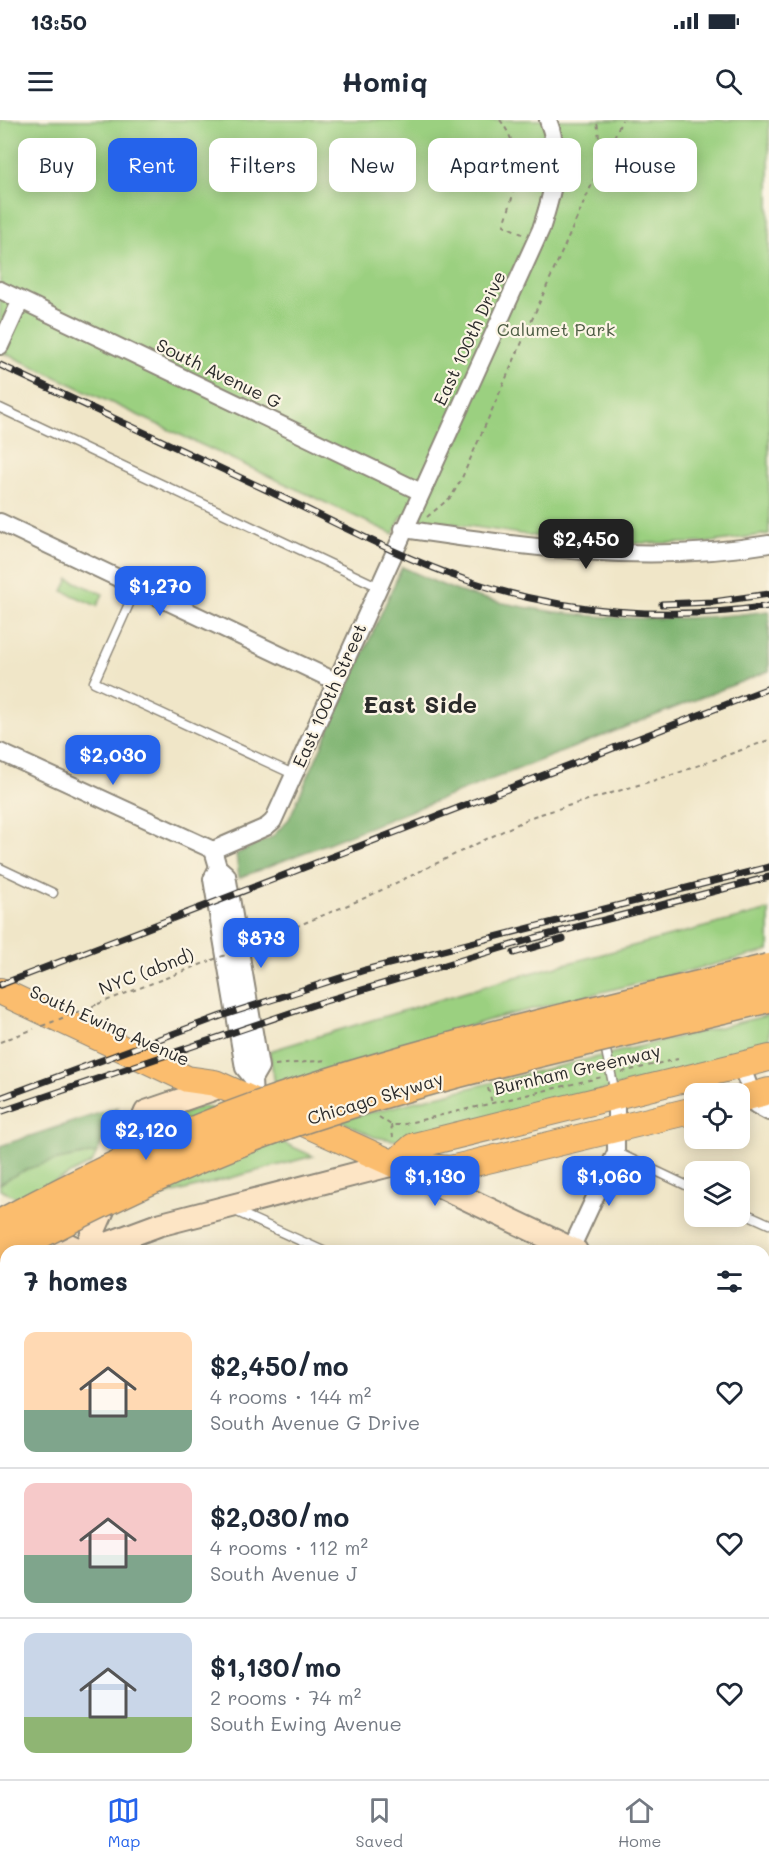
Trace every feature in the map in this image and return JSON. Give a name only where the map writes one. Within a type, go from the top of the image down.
[{"type":"highway","name":"Chicago Skyway","points":[[0,1225],[133,1158],[258,1107],[326,1084],[406,1060],[769,969]]},
{"type":"highway","name":"Chicago Skyway","points":[[17,1245],[133,1185],[266,1131],[420,1084],[769,997]]},
{"type":"main road","name":"South Ewing Avenue","points":[[0,975],[199,1065],[218,1084]]},
{"type":"main road","name":"South Ewing Avenue","points":[[0,991],[187,1079],[253,1090],[394,1153],[564,1245]]},
{"type":"main road","points":[[102,1245],[158,1225],[227,1207],[414,1146],[613,1085],[741,1065],[769,1058]]},
{"type":"main road","points":[[88,1245],[146,1112],[218,1084]]},
{"type":"main road","points":[[394,1153],[450,1169],[616,1141],[684,1114]]},
{"type":"main road","points":[[0,1213],[72,1245]]},
{"type":"street","name":"East 100th Drive","points":[[421,492],[536,240],[550,200],[556,170],[556,152],[548,120]]},
{"type":"street","name":"South Avenue G","points":[[0,290],[421,492]]},
{"type":"street","points":[[0,346],[21,300]]},
{"type":"street","name":"East 100th Street","points":[[213,850],[270,825],[421,492]]},
{"type":"street","points":[[0,522],[335,681]]},
{"type":"street","points":[[403,529],[580,553],[656,555],[769,544]]},
{"type":"street","points":[[0,752],[213,850],[218,867],[212,879],[244,1068],[253,1090]]},
{"type":"street","points":[[741,1065],[757,1099]]},
{"type":"street","points":[[575,1245],[616,1141],[613,1085]]},
{"type":"lane","points":[[0,408],[378,586]]},
{"type":"lane","points":[[137,586],[94,682],[293,774]]},
{"type":"lane","points":[[0,868],[53,894]]},
{"type":"lane","points":[[600,1024],[613,1085]]},
{"type":"lane","points":[[616,1141],[684,1183]]},
{"type":"lane","points":[[227,1207],[309,1245]]},
{"type":"lane","points":[[750,1215],[769,1224]]},
{"type":"path","points":[[500,120],[512,141],[516,156],[515,187],[504,225],[536,240]]},
{"type":"path","points":[[597,120],[599,138]]},
{"type":"path","points":[[613,138],[622,120]]},
{"type":"path","points":[[403,529],[434,514],[451,497],[461,480],[593,182]]},
{"type":"path","name":"NYC (abnd)","points":[[0,1042],[253,945],[368,897],[534,816],[672,775],[769,740]]},
{"type":"path","name":"Burnham Greenway","points":[[394,1153],[391,1125],[613,1085],[680,1059]]},
{"type":"green space","name":"Calumet Park","points":[[0,120],[769,120],[769,534],[705,543],[581,543],[402,516],[393,534],[0,351]]},
{"type":"green space","points":[[402,567],[446,587],[474,596],[547,611],[658,619],[769,611],[769,671],[239,878],[236,854],[272,837],[289,819]]},
{"type":"green space","points":[[69,579],[103,594],[97,606],[63,591]]},
{"type":"green space","points":[[769,910],[769,951],[492,1019],[276,1088],[269,1051],[512,978]]},
{"type":"green space","points":[[769,1015],[769,1049],[399,1141],[374,1137],[339,1120]]},
{"type":"green space","points":[[204,1106],[214,1110],[149,1137],[152,1125]]},
{"type":"green space","points":[[118,1107],[97,1153],[34,1167],[0,1184],[0,1146]]},
{"type":"green space","points":[[273,1138],[313,1156],[121,1207]]},
{"type":"green space","points":[[97,1153],[92,1163],[20,1199],[0,1190],[0,1184],[22,1171],[59,1160]]},
{"type":"railway","points":[[0,365],[344,528],[469,581],[542,601],[618,611],[694,613],[769,606]]},
{"type":"railway","points":[[662,604],[713,602],[769,594]]},
{"type":"railway","points":[[0,985],[769,688]]},
{"type":"railway","points":[[0,1098],[221,1016],[365,970],[769,867]]},
{"type":"railway","points":[[0,1112],[322,1002],[535,938],[769,877]]},
{"type":"railway","points":[[514,953],[563,939]]},
{"type":"district","name":"East Side","points":[[420,703]]}]
